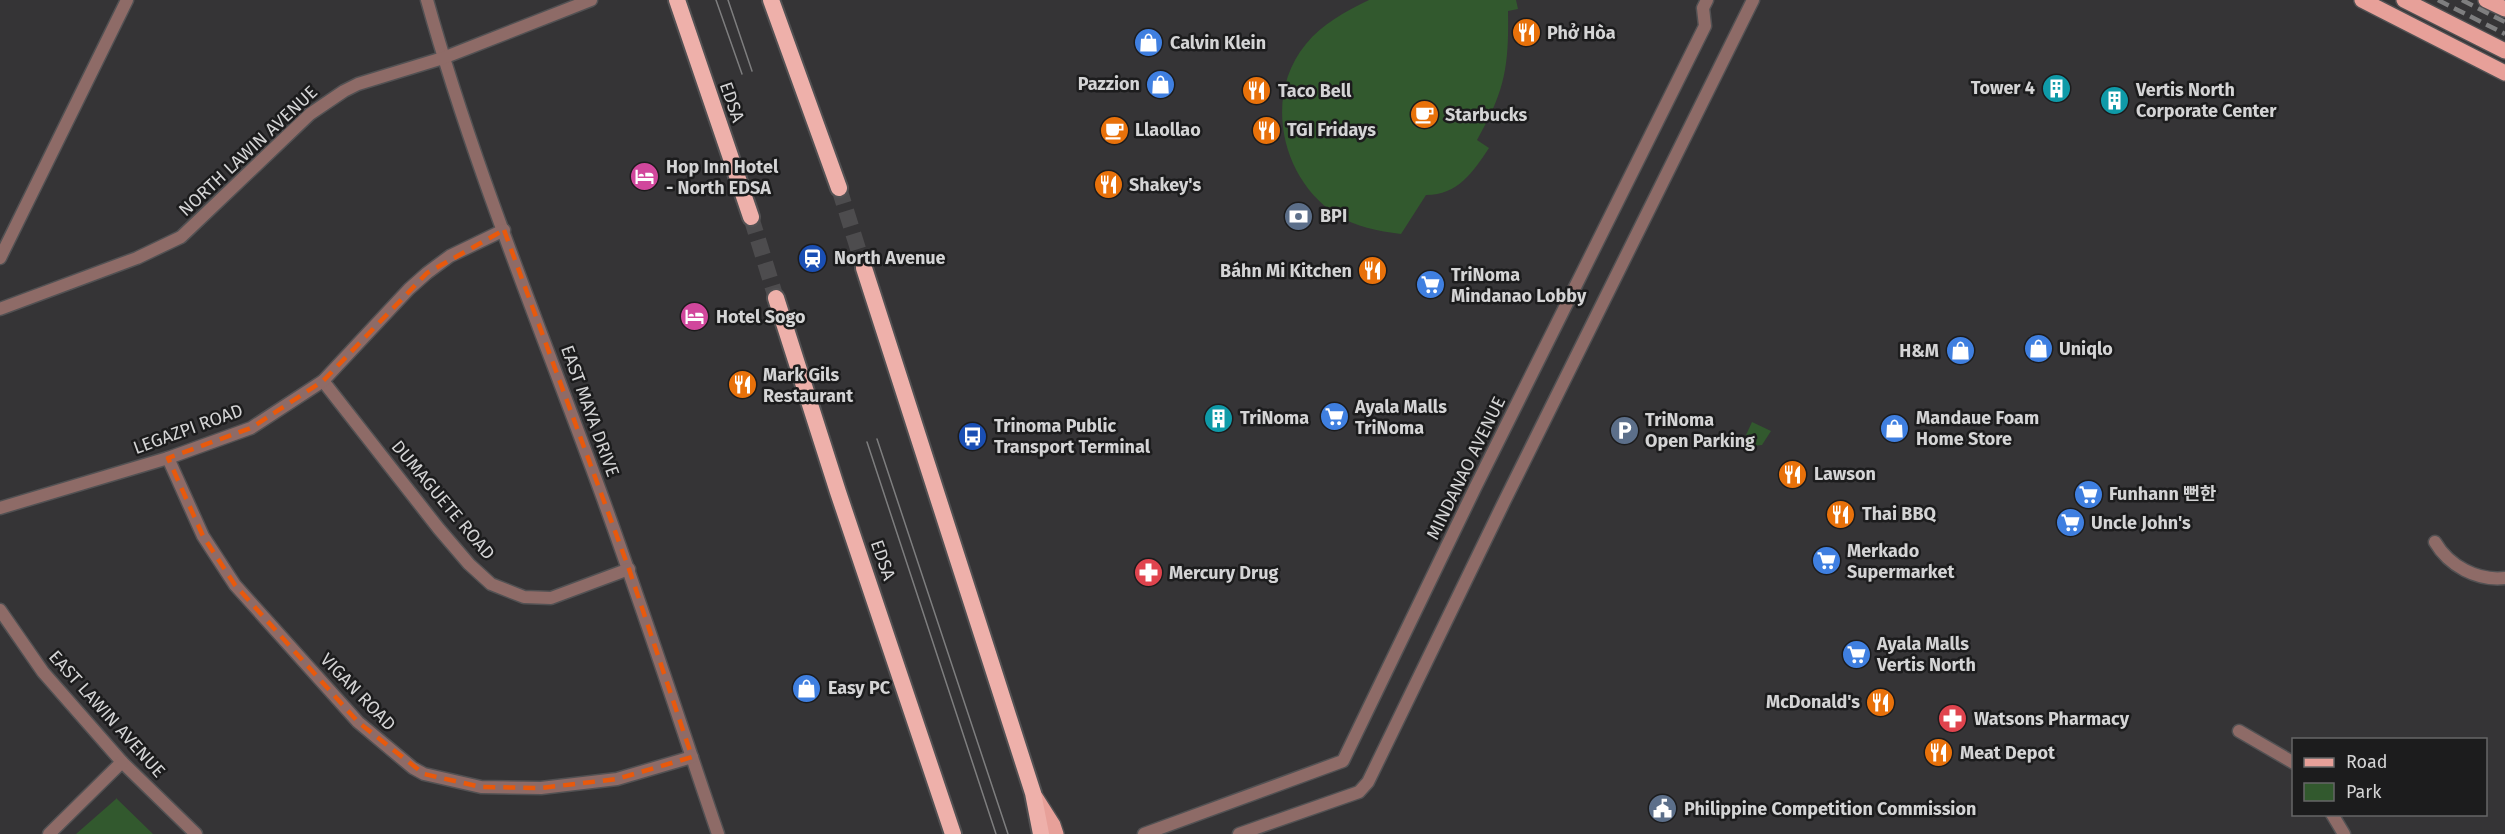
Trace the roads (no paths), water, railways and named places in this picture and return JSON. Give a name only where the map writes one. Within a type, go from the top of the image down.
[{"type":"highway","name":"EDSA","points":[[677,0],[751,218]]},
{"type":"highway","points":[[771,0],[839,188]]},
{"type":"highway","points":[[864,268],[1033,793],[1041,834]]},
{"type":"highway","name":"EDSA","points":[[776,298],[838,492],[860,550],[953,834]]},
{"type":"main road","points":[[2404,0],[2505,51]]},
{"type":"main road","points":[[2486,0],[2505,9]]},
{"type":"main road","points":[[2366,1],[2505,73]]},
{"type":"main road","points":[[2392,16],[2433,15]]},
{"type":"main road","points":[[1033,793],[1056,834]]},
{"type":"street","points":[[0,258],[127,0]]},
{"type":"street","name":"EAST MAYA DRIVE","points":[[427,0],[443,58],[504,230],[630,569],[718,834]]},
{"type":"street","name":"NORTH LAWIN AVENUE","points":[[0,309],[137,258],[181,237],[272,149],[328,100],[358,84],[443,58],[591,0]]},
{"type":"street","name":"MINDANAO AVENUE","points":[[1144,834],[1342,761],[1705,26],[1703,8],[1707,0]]},
{"type":"street","points":[[1239,834],[1359,792],[1368,782],[1509,492],[1754,0]]},
{"type":"street","name":"LEGAZPI ROAD","points":[[0,508],[168,458],[251,428],[323,381],[409,289],[427,273],[450,256],[504,230]]},
{"type":"street","name":"DUMAGUETE ROAD","points":[[323,381],[439,529],[469,564],[491,584],[524,597],[551,598],[630,569]]},
{"type":"street","name":"VIGAN ROAD","points":[[168,458],[203,536],[235,585],[358,722],[413,768],[424,774],[481,787],[541,788],[617,779],[692,757]]},
{"type":"street","points":[[2435,542],[2444,557],[2463,570],[2494,579],[2505,578]]},
{"type":"street","name":"EAST LAWIN AVENUE","points":[[0,610],[43,672],[122,762],[196,834]]},
{"type":"street","points":[[2240,731],[2292,762]]},
{"type":"street","points":[[49,834],[122,762]]},
{"type":"street","points":[[2333,816],[2344,834]]},
{"type":"tunnel","points":[[839,188],[864,268]]},
{"type":"tunnel","points":[[751,217],[776,298]]},
{"type":"tram line","points":[[716,0],[742,74]]},
{"type":"tram line","points":[[728,0],[752,71]]},
{"type":"tram line","points":[[877,439],[1008,834]]},
{"type":"tram line","points":[[867,442],[996,834]]},
{"type":"railway","points":[[2438,0],[2505,34]]},
{"type":"railway","points":[[2462,0],[2505,22]]},
{"type":"place","name":"Phở Hòa","points":[[1526,33]]},
{"type":"place","name":"Calvin Klein","points":[[1149,43]]},
{"type":"place","name":"Pazzion","points":[[1161,84]]},
{"type":"place","name":"Tower 4","points":[[2056,88]]},
{"type":"place","name":"Taco Bell","points":[[1257,91]]},
{"type":"place","name":"Vertis North Corporate Center","points":[[2115,100]]},
{"type":"place","name":"Starbucks","points":[[1424,115]]},
{"type":"place","name":"Llaollao","points":[[1114,130]]},
{"type":"place","name":"TGI Fridays","points":[[1266,130]]},
{"type":"place","name":"Hop Inn Hotel - North EDSA","points":[[645,177]]},
{"type":"place","name":"Shakey's","points":[[1108,185]]},
{"type":"place","name":"BPI","points":[[1299,216]]},
{"type":"place","name":"North Avenue","points":[[813,258]]},
{"type":"place","name":"Báhn Mi Kitchen","points":[[1373,271]]},
{"type":"place","name":"TriNoma Mindanao Lobby","points":[[1430,285]]},
{"type":"place","name":"Hotel Sogo","points":[[695,317]]},
{"type":"place","name":"Uniqlo","points":[[2038,349]]},
{"type":"place","name":"H&M","points":[[1960,351]]},
{"type":"place","name":"Mark Gils Restaurant","points":[[742,385]]},
{"type":"place","name":"Ayala Malls TriNoma","points":[[1334,417]]},
{"type":"place","name":"TriNoma","points":[[1219,418]]},
{"type":"place","name":"Mandaue Foam Home Store","points":[[1895,428]]},
{"type":"place","name":"TriNoma Open Parking","points":[[1624,430]]},
{"type":"place","name":"Trinoma Public Transport Terminal","points":[[973,436]]},
{"type":"place","name":"Lawson","points":[[1793,474]]},
{"type":"place","name":"Funhann 뻔한","points":[[2088,494]]},
{"type":"place","name":"Thai BBQ","points":[[1841,514]]},
{"type":"place","name":"Uncle John's","points":[[2070,523]]},
{"type":"place","name":"Merkado Supermarket","points":[[1826,561]]},
{"type":"place","name":"Mercury Drug","points":[[1148,573]]},
{"type":"place","name":"Ayala Malls Vertis North","points":[[1856,654]]},
{"type":"place","name":"Easy PC","points":[[807,688]]},
{"type":"place","name":"McDonald's","points":[[1881,702]]},
{"type":"place","name":"Watsons Pharmacy","points":[[1953,719]]},
{"type":"place","name":"Meat Depot","points":[[1939,753]]},
{"type":"place","name":"Philippine Competition Commission","points":[[1663,809]]}]
